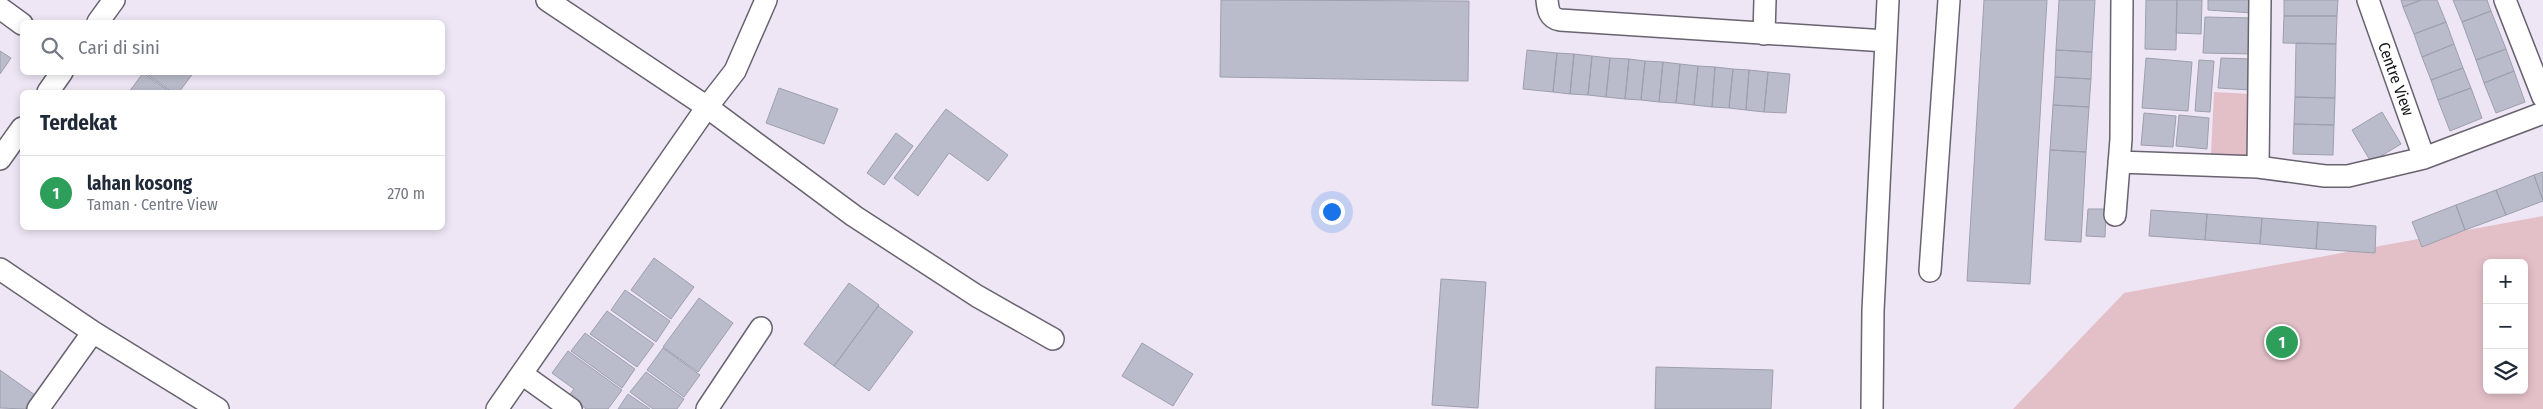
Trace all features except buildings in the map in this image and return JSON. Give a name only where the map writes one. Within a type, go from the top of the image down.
[{"type":"street","points":[[99,20],[114,0]]},
{"type":"street","points":[[546,0],[707,107],[854,216],[986,301],[1053,339]]},
{"type":"street","points":[[497,409],[707,107],[735,71],[766,0]]},
{"type":"street","points":[[1546,0],[1548,11],[1552,17],[1560,20],[1886,41]]},
{"type":"street","points":[[1764,34],[1765,0]]},
{"type":"street","points":[[1872,409],[1872,310],[1888,0]]},
{"type":"street","points":[[1930,271],[1949,0]]},
{"type":"street","points":[[2115,215],[2119,162],[2122,0]]},
{"type":"street","points":[[2258,168],[2260,0]]},
{"type":"street","name":"Centre View","points":[[2368,0],[2424,158]]},
{"type":"street","points":[[2505,0],[2543,97]]},
{"type":"street","points":[[0,8],[20,23]]},
{"type":"street","points":[[49,90],[60,75]]},
{"type":"street","points":[[2119,162],[2258,168],[2325,176],[2348,176],[2424,158],[2543,113]]},
{"type":"street","points":[[0,159],[20,131]]},
{"type":"street","points":[[0,269],[93,332],[218,409]]},
{"type":"street","points":[[707,409],[761,328]]},
{"type":"street","points":[[38,409],[93,332]]},
{"type":"street","points":[[522,374],[571,409]]},
{"type":"shaded area","points":[[2214,92],[2251,94],[2248,156],[2211,154]]},
{"type":"shaded area","points":[[2543,216],[2543,409],[2013,409],[2124,293]]},
{"type":"place","name":"lahan kosong","points":[[2282,342]]}]
